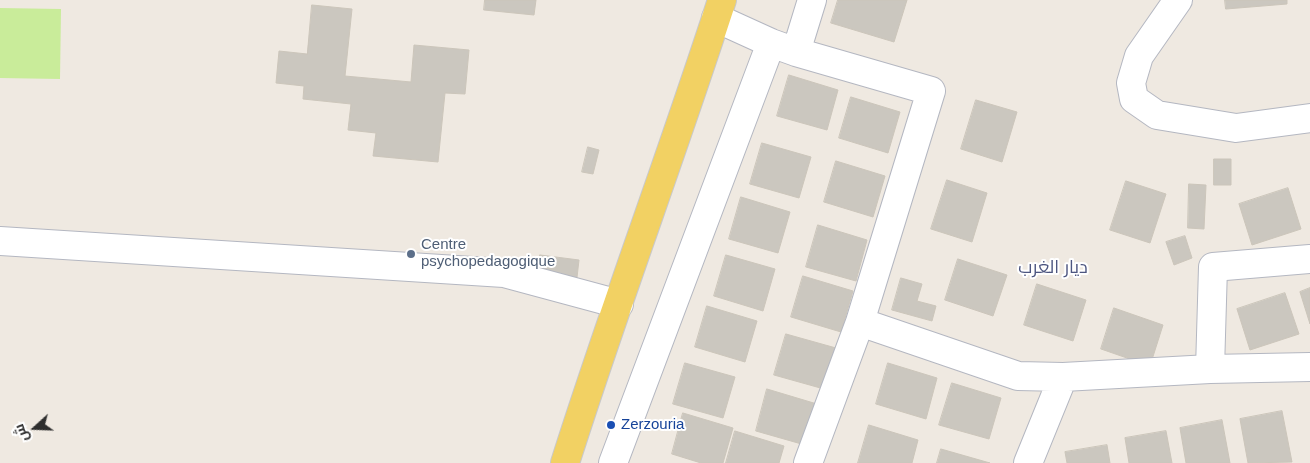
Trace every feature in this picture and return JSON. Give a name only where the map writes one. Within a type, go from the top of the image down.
[{"type":"main road","points":[[565,463],[593,375],[719,9]]},
{"type":"street","points":[[613,463],[784,48],[812,0]]},
{"type":"street","points":[[1178,0],[1139,56],[1131,83],[1134,98],[1156,116],[1236,128],[1310,118]]},
{"type":"street","points":[[719,9],[784,48],[931,91],[860,322],[808,463]]},
{"type":"street","points":[[0,241],[504,273],[618,304]]},
{"type":"street","points":[[1210,369],[1213,267],[1310,259]]},
{"type":"street","points":[[860,322],[1018,376],[1063,377],[1210,369],[1310,367]]},
{"type":"street","points":[[1028,463],[1063,377]]},
{"type":"green space","points":[[0,8],[61,9],[60,79],[0,78]]},
{"type":"building","points":[[485,0],[536,0],[534,15],[484,10]]},
{"type":"building","points":[[838,0],[907,0],[894,42],[831,23]]},
{"type":"building","points":[[1225,0],[1287,0],[1287,4],[1226,9]]},
{"type":"building","points":[[312,5],[352,9],[345,76],[411,82],[414,45],[469,50],[465,94],[445,93],[438,162],[373,156],[376,133],[348,130],[351,104],[303,99],[304,86],[276,83],[279,51],[307,54]]},
{"type":"building","points":[[789,75],[838,90],[827,130],[777,116]]},
{"type":"building","points":[[851,97],[900,112],[888,153],[839,138]]},
{"type":"building","points":[[976,100],[1017,112],[1002,162],[961,149]]},
{"type":"building","points":[[762,143],[811,157],[799,198],[750,184]]},
{"type":"building","points":[[588,147],[599,150],[593,174],[582,172]]},
{"type":"building","points":[[1214,159],[1231,159],[1231,185],[1214,185]]},
{"type":"building","points":[[836,161],[885,176],[873,217],[824,202]]},
{"type":"building","points":[[947,180],[987,193],[972,242],[931,229]]},
{"type":"building","points":[[1126,181],[1166,194],[1150,243],[1110,230]]},
{"type":"building","points":[[1189,184],[1206,185],[1204,229],[1188,228]]},
{"type":"building","points":[[1288,188],[1301,229],[1252,245],[1239,204]]},
{"type":"building","points":[[741,197],[790,212],[778,253],[729,239]]},
{"type":"building","points":[[818,225],[867,240],[856,281],[806,267]]},
{"type":"building","points":[[1185,236],[1192,258],[1174,265],[1166,242]]},
{"type":"building","points":[[540,255],[579,260],[576,286],[537,281]]},
{"type":"building","points":[[726,255],[775,269],[763,311],[714,296]]},
{"type":"building","points":[[958,259],[1007,275],[993,316],[945,300]]},
{"type":"building","points":[[803,276],[853,291],[841,332],[791,317]]},
{"type":"building","points":[[901,278],[922,284],[917,301],[936,306],[932,321],[892,310]]},
{"type":"building","points":[[1037,284],[1086,300],[1073,341],[1024,325]]},
{"type":"building","points":[[1310,288],[1310,324],[1300,292]]},
{"type":"building","points":[[1285,293],[1299,334],[1250,350],[1237,309]]},
{"type":"building","points":[[707,306],[757,321],[745,362],[695,347]]},
{"type":"building","points":[[1114,308],[1163,325],[1150,366],[1101,349]]},
{"type":"building","points":[[786,334],[836,348],[824,389],[774,375]]},
{"type":"building","points":[[685,363],[735,377],[723,418],[673,404]]},
{"type":"building","points":[[888,363],[937,378],[926,419],[876,404]]},
{"type":"building","points":[[952,383],[1001,398],[989,439],[939,425]]},
{"type":"building","points":[[767,389],[817,404],[805,445],[756,431]]},
{"type":"building","points":[[1282,411],[1292,462],[1248,463],[1240,419]]},
{"type":"building","points":[[683,413],[733,428],[723,463],[701,463],[672,454]]},
{"type":"building","points":[[1222,420],[1230,463],[1186,463],[1180,428]]},
{"type":"building","points":[[869,425],[918,440],[912,463],[858,463]]},
{"type":"building","points":[[735,431],[784,446],[779,463],[726,463]]},
{"type":"building","points":[[1166,431],[1172,463],[1129,463],[1125,438]]},
{"type":"building","points":[[1107,445],[1110,463],[1067,463],[1065,452]]},
{"type":"building","points":[[941,449],[990,463],[937,463]]},
{"type":"place","name":"Centre psychopedagogique","points":[[411,254]]},
{"type":"place","name":"Zerzouria","points":[[611,425]]},
{"type":"district","name":"ديار الغرب","points":[[1053,268]]}]
